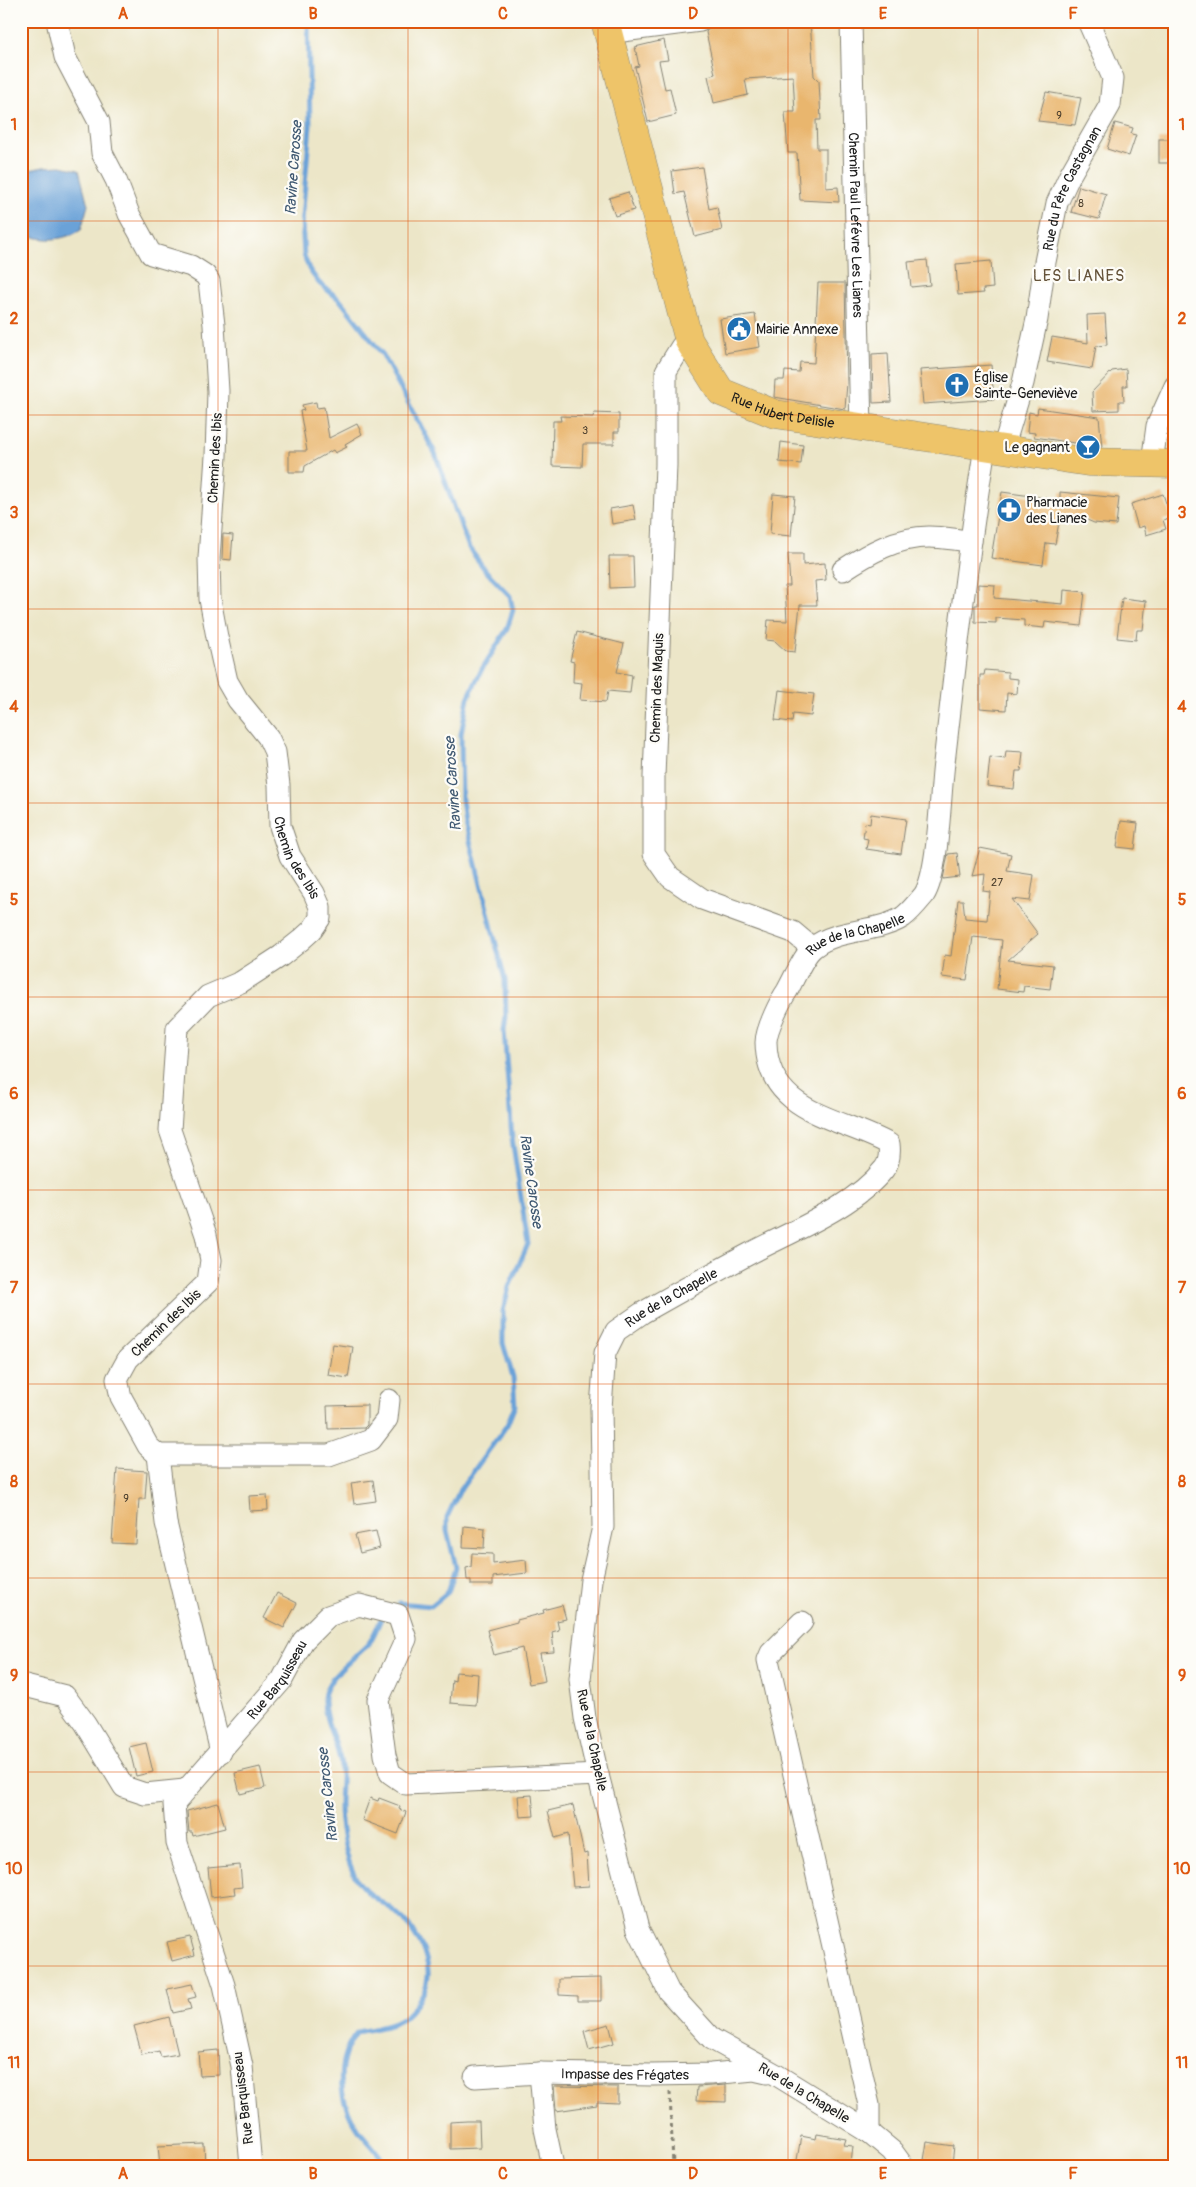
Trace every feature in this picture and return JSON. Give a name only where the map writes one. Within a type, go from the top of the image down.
[{"type":"main road","name":"Rue Hubert Delisle","points":[[606,27],[689,341],[721,392],[775,414],[1088,462],[1163,464]]},
{"type":"street","name":"Chemin des Ibis","points":[[56,21],[65,57],[99,122],[102,153],[116,180],[129,214],[151,254],[191,266],[205,275],[209,281],[218,391],[216,456],[209,558],[210,599],[227,681],[238,700],[268,737],[275,752],[279,785],[280,826],[290,856],[314,893],[320,907],[320,918],[312,930],[281,956],[241,982],[208,996],[177,1028],[170,1130],[206,1235],[211,1260],[208,1282],[128,1359],[117,1379],[121,1397],[148,1446],[158,1455]]},
{"type":"street","points":[[606,27],[700,21]]},
{"type":"street","name":"Chemin Paul Lefévre Les Lianes","points":[[851,21],[861,428]]},
{"type":"street","name":"Rue du Père Castagnan","points":[[994,448],[1023,383],[1037,319],[1045,262],[1057,204],[1070,175],[1110,105],[1112,78],[1088,21]]},
{"type":"street","name":"Chemin des Maquis","points":[[689,341],[681,347],[666,371],[666,465],[654,767],[654,854],[670,877],[702,899],[793,932],[812,948]]},
{"type":"street","points":[[1163,464],[1157,426],[1175,386]]},
{"type":"street","name":"Rue de la Chapelle","points":[[903,2166],[892,2151],[869,2132],[712,2039],[670,1992],[638,1928],[598,1775],[585,1718],[580,1680],[591,1580],[602,1527],[601,1408],[605,1353],[616,1331],[642,1313],[818,1218],[852,1197],[876,1178],[886,1167],[890,1154],[889,1144],[872,1135],[851,1130],[811,1112],[782,1090],[769,1067],[766,1040],[782,999],[812,948],[829,938],[874,927],[904,916],[925,893],[935,860],[944,765],[971,541],[994,448]]},
{"type":"street","points":[[843,570],[874,551],[900,541],[928,537],[971,541]]},
{"type":"street","points":[[220,1752],[166,1523],[161,1494],[158,1455],[329,1455],[371,1440],[387,1420],[389,1400]]},
{"type":"street","name":"Rue Barquisseau","points":[[251,2166],[242,2066],[224,1985],[177,1843],[174,1804],[282,1680],[303,1641],[328,1616],[360,1605],[398,1615],[406,1639],[378,1700],[385,1755],[390,1773],[406,1784],[598,1775]]},
{"type":"street","points":[[802,1622],[771,1653],[768,1660],[869,2105],[869,2132]]},
{"type":"street","points":[[21,1685],[65,1696],[85,1723],[124,1787],[145,1794],[185,1790]]},
{"type":"street","name":"Impasse des Frégates","points":[[475,2077],[540,2073],[711,2074],[754,2070],[774,2074]]},
{"type":"street","points":[[540,2073],[545,2129],[553,2166]]},
{"type":"path","points":[[670,2074],[673,2166]]},
{"type":"water","points":[[61,166],[79,170],[88,205],[81,230],[74,234],[51,239],[28,235],[21,231],[21,172],[43,167]]},
{"type":"building","points":[[731,21],[732,26],[758,21],[810,21],[814,76],[819,81],[821,120],[816,120],[817,149],[826,149],[826,188],[838,187],[839,202],[800,200],[797,153],[788,153],[785,112],[795,112],[793,76],[745,79],[748,95],[714,103],[708,76],[715,74],[706,32],[712,23]]},
{"type":"building","points":[[664,40],[668,60],[659,61],[665,89],[670,88],[676,115],[648,122],[635,67],[639,66],[635,47]]},
{"type":"building","points":[[1046,92],[1081,98],[1075,125],[1038,121]]},
{"type":"building","points":[[1115,123],[1133,128],[1131,134],[1136,135],[1129,156],[1107,149]]},
{"type":"building","points":[[1159,139],[1175,139],[1175,163],[1159,163]]},
{"type":"building","points":[[702,167],[709,209],[717,207],[722,230],[695,237],[684,192],[675,194],[672,171]]},
{"type":"building","points":[[1079,186],[1106,194],[1099,219],[1071,212]]},
{"type":"building","points":[[628,192],[634,210],[615,216],[609,198]]},
{"type":"building","points":[[927,260],[930,285],[911,287],[908,262]]},
{"type":"building","points":[[991,261],[993,288],[983,289],[984,293],[958,295],[956,264]]},
{"type":"building","points":[[818,283],[845,283],[847,383],[845,409],[774,397],[775,380],[784,380],[785,371],[799,372],[800,362],[814,363]]},
{"type":"building","name":"Mairie Annexe","points":[[755,314],[760,347],[725,353],[720,319]]},
{"type":"building","points":[[1105,314],[1107,345],[1096,346],[1092,369],[1047,362],[1052,337],[1088,343],[1087,315]]},
{"type":"building","points":[[888,353],[891,402],[873,403],[872,354]]},
{"type":"building","name":"Église Sainte-Geneviève","points":[[991,365],[994,399],[923,404],[920,370]]},
{"type":"building","points":[[1126,369],[1127,386],[1123,386],[1124,401],[1119,401],[1119,410],[1093,411],[1092,392],[1112,371]]},
{"type":"building","points":[[316,402],[317,408],[324,407],[329,438],[357,424],[362,434],[345,444],[347,447],[335,453],[333,450],[305,466],[304,472],[289,472],[289,451],[307,451],[300,411],[304,410],[302,405]]},
{"type":"building","points":[[1038,408],[1099,417],[1102,447],[1034,437],[1035,433],[1027,432],[1029,412],[1037,414]]},
{"type":"building","points":[[594,413],[619,414],[619,432],[614,432],[614,444],[583,444],[582,467],[552,466],[553,421],[561,421],[560,416],[593,417]]},
{"type":"building","points":[[781,442],[803,445],[801,464],[779,462]]},
{"type":"building","points":[[1002,492],[1060,500],[1060,492],[1119,498],[1116,525],[1094,523],[1087,519],[1060,517],[1055,544],[1046,543],[1043,565],[991,558]]},
{"type":"building","points":[[773,494],[795,496],[791,536],[770,534]]},
{"type":"building","points":[[1163,494],[1171,518],[1163,520],[1166,529],[1146,535],[1144,526],[1138,528],[1131,504]]},
{"type":"building","points":[[633,505],[636,520],[612,524],[610,509]]},
{"type":"building","points":[[223,534],[233,535],[231,560],[222,559]]},
{"type":"building","points":[[788,554],[803,554],[803,565],[825,563],[826,580],[815,581],[817,605],[800,605],[795,652],[786,651],[775,641],[766,640],[768,620],[787,621],[785,586],[790,586]]},
{"type":"building","points":[[609,556],[633,556],[634,587],[610,588]]},
{"type":"building","points":[[978,584],[995,585],[994,598],[1063,604],[1064,590],[1085,592],[1081,626],[1045,622],[1044,628],[1024,626],[1024,620],[996,618],[996,623],[975,622],[975,605],[978,605]]},
{"type":"building","points":[[1122,598],[1146,601],[1143,630],[1137,630],[1136,640],[1117,638]]},
{"type":"building","points":[[577,632],[624,644],[617,672],[632,675],[630,693],[608,691],[606,702],[580,700],[582,683],[573,682],[574,662],[570,661]]},
{"type":"building","points":[[985,670],[1008,672],[1008,678],[1018,679],[1017,694],[1007,693],[1006,710],[980,708],[980,675],[984,675]]},
{"type":"building","points":[[779,690],[814,694],[811,716],[793,714],[792,722],[775,720]]},
{"type":"building","points":[[1006,751],[1023,752],[1021,771],[1016,771],[1014,789],[987,786],[990,757],[1005,759]]},
{"type":"building","points":[[871,814],[906,819],[901,854],[866,849],[868,839],[863,838],[865,823],[870,824]]},
{"type":"building","points":[[1121,821],[1138,823],[1135,849],[1117,847]]},
{"type":"building","points":[[980,848],[1011,854],[1007,871],[1034,875],[1030,901],[1012,899],[1038,934],[1008,960],[1053,965],[1050,989],[1024,986],[1023,992],[997,989],[1002,940],[973,937],[967,980],[942,977],[945,955],[951,956],[958,900],[963,900],[965,918],[987,920],[990,892],[983,891],[985,874],[972,876]]},
{"type":"building","points":[[957,853],[960,877],[943,879],[948,854]]},
{"type":"building","points":[[333,1344],[353,1347],[348,1378],[328,1375]]},
{"type":"building","points":[[367,1405],[367,1425],[364,1428],[328,1429],[327,1406]]},
{"type":"building","points":[[117,1469],[147,1471],[145,1499],[139,1499],[136,1544],[112,1543]]},
{"type":"building","points":[[373,1480],[376,1501],[354,1504],[351,1483]]},
{"type":"building","points":[[267,1495],[268,1510],[250,1511],[249,1496]]},
{"type":"building","points":[[464,1526],[485,1528],[484,1548],[463,1547]]},
{"type":"building","points":[[376,1531],[380,1548],[360,1553],[355,1535]]},
{"type":"building","points":[[472,1553],[493,1554],[493,1564],[526,1560],[527,1573],[493,1577],[493,1585],[471,1585],[471,1580],[467,1580],[466,1568],[471,1567]]},
{"type":"building","points":[[277,1593],[297,1603],[284,1628],[264,1618]]},
{"type":"building","points":[[562,1605],[566,1619],[557,1621],[559,1630],[552,1632],[554,1652],[540,1653],[545,1681],[529,1684],[522,1648],[494,1655],[487,1630],[544,1613],[543,1610]]},
{"type":"building","points":[[456,1672],[478,1674],[476,1705],[450,1703],[452,1680],[455,1681]]},
{"type":"building","points":[[146,1743],[153,1772],[136,1776],[129,1747]]},
{"type":"building","points":[[260,1767],[265,1788],[240,1794],[235,1773]]},
{"type":"building","points":[[532,1795],[534,1816],[520,1817],[518,1796]]},
{"type":"building","points":[[370,1798],[378,1801],[379,1798],[400,1806],[399,1809],[406,1812],[398,1834],[362,1820]]},
{"type":"building","points":[[218,1803],[225,1828],[193,1836],[192,1832],[189,1832],[187,1811]]},
{"type":"building","points":[[573,1805],[584,1854],[587,1853],[589,1886],[573,1887],[568,1834],[555,1838],[548,1811]]},
{"type":"building","points":[[240,1865],[242,1887],[234,1888],[235,1894],[211,1897],[208,1868]]},
{"type":"building","points":[[190,1937],[195,1955],[172,1961],[167,1942]]},
{"type":"building","points":[[601,1978],[601,2001],[578,2001],[578,1996],[559,1995],[559,1979]]},
{"type":"building","points":[[192,1984],[196,1997],[188,1999],[191,2009],[173,2013],[167,1989]]},
{"type":"building","points":[[169,2017],[178,2054],[161,2057],[159,2051],[142,2055],[134,2026]]},
{"type":"building","points":[[609,2024],[614,2043],[589,2050],[584,2031]]},
{"type":"building","points":[[218,2050],[219,2075],[200,2076],[198,2052]]},
{"type":"building","points":[[726,2085],[726,2102],[696,2101],[697,2087]]},
{"type":"building","points":[[554,2086],[618,2087],[618,2103],[597,2102],[597,2105],[556,2111]]},
{"type":"building","points":[[479,2121],[480,2148],[450,2149],[450,2122]]},
{"type":"building","points":[[817,2134],[846,2139],[844,2145],[853,2146],[851,2164],[822,2161],[821,2165],[796,2166],[801,2136],[816,2139]]},
{"type":"building","points":[[927,2142],[954,2146],[952,2164],[924,2160]]},
{"type":"building","points":[[204,2144],[205,2166],[160,2166],[158,2146]]},
{"type":"waterway","name":"Ravine Carosse","points":[[308,21],[310,126],[302,219],[304,255],[309,269],[319,283],[340,300],[383,355],[435,453],[469,548],[486,571],[510,596],[513,610],[507,629],[482,669],[468,698],[461,734],[462,800],[465,821],[505,980],[506,1017],[504,1030],[512,1138],[528,1244],[509,1287],[503,1311],[503,1343],[513,1377],[515,1405],[507,1425],[460,1490],[447,1517],[447,1531],[456,1567],[448,1592],[431,1606],[399,1603]]},
{"type":"waterway","name":"Ravine Carosse","points":[[381,1619],[369,1643],[330,1682],[326,1690],[324,1706],[340,1760],[341,1821],[350,1865],[364,1888],[397,1914],[411,1928],[422,1946],[428,1966],[428,1976],[422,1995],[409,2013],[402,2019],[387,2026],[357,2032],[350,2043],[342,2068],[343,2093],[351,2117],[386,2166]]},
{"type":"place","name":"Mairie Annexe","points":[[739,329]]},
{"type":"place","name":"Église Sainte-Geneviève","points":[[957,385]]},
{"type":"place","name":"Le gagnant","points":[[1088,447]]},
{"type":"place","name":"Pharmacie des Lianes","points":[[1009,510]]},
{"type":"district","name":"LES LIANES","points":[[1079,276]]}]
